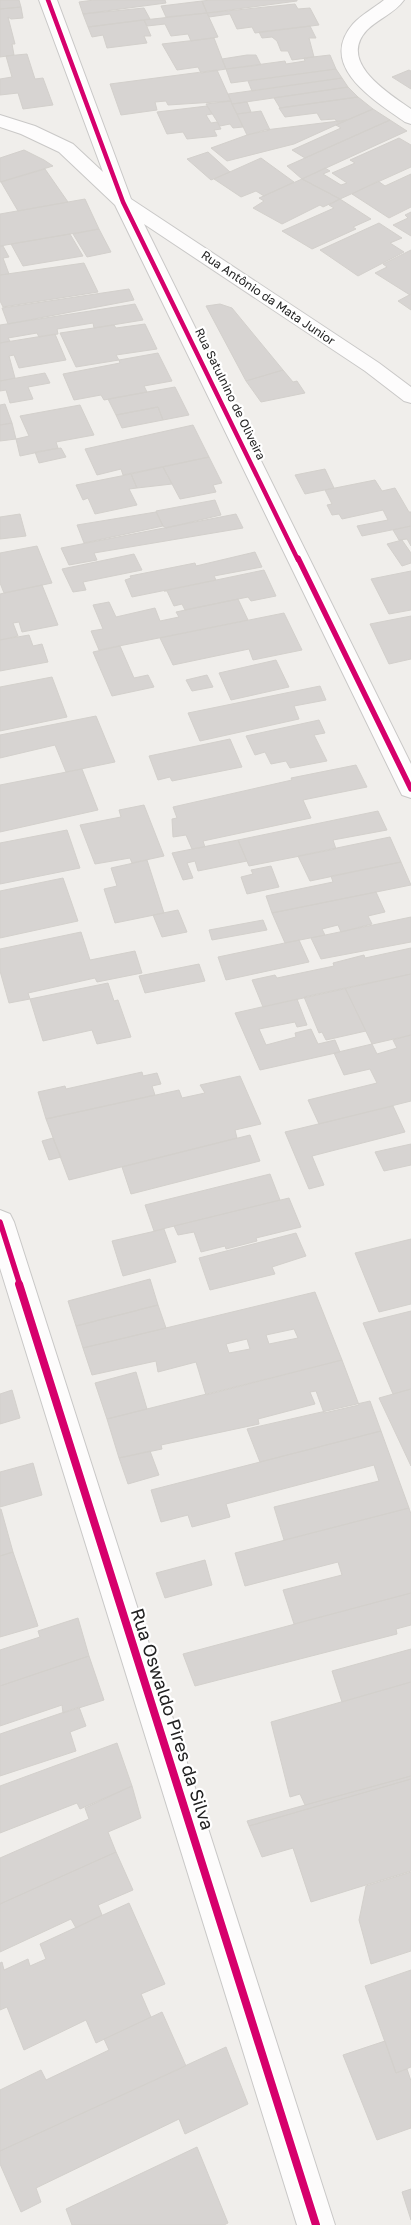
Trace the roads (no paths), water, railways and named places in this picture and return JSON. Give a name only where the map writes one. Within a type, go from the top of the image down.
[{"type":"street","name":"Rua Satulnino de Oliveira","points":[[48,0],[123,202],[411,789]]},
{"type":"street","points":[[395,0],[360,27],[350,44],[350,62],[368,87],[411,118]]},
{"type":"street","points":[[0,121],[28,130],[66,148],[123,202]]},
{"type":"street","name":"Rua Antônio da Mata Junior","points":[[123,202],[372,367],[411,397]]},
{"type":"street","name":"Rua Oswaldo Pires da Silva","points":[[0,1222],[316,2225]]}]
